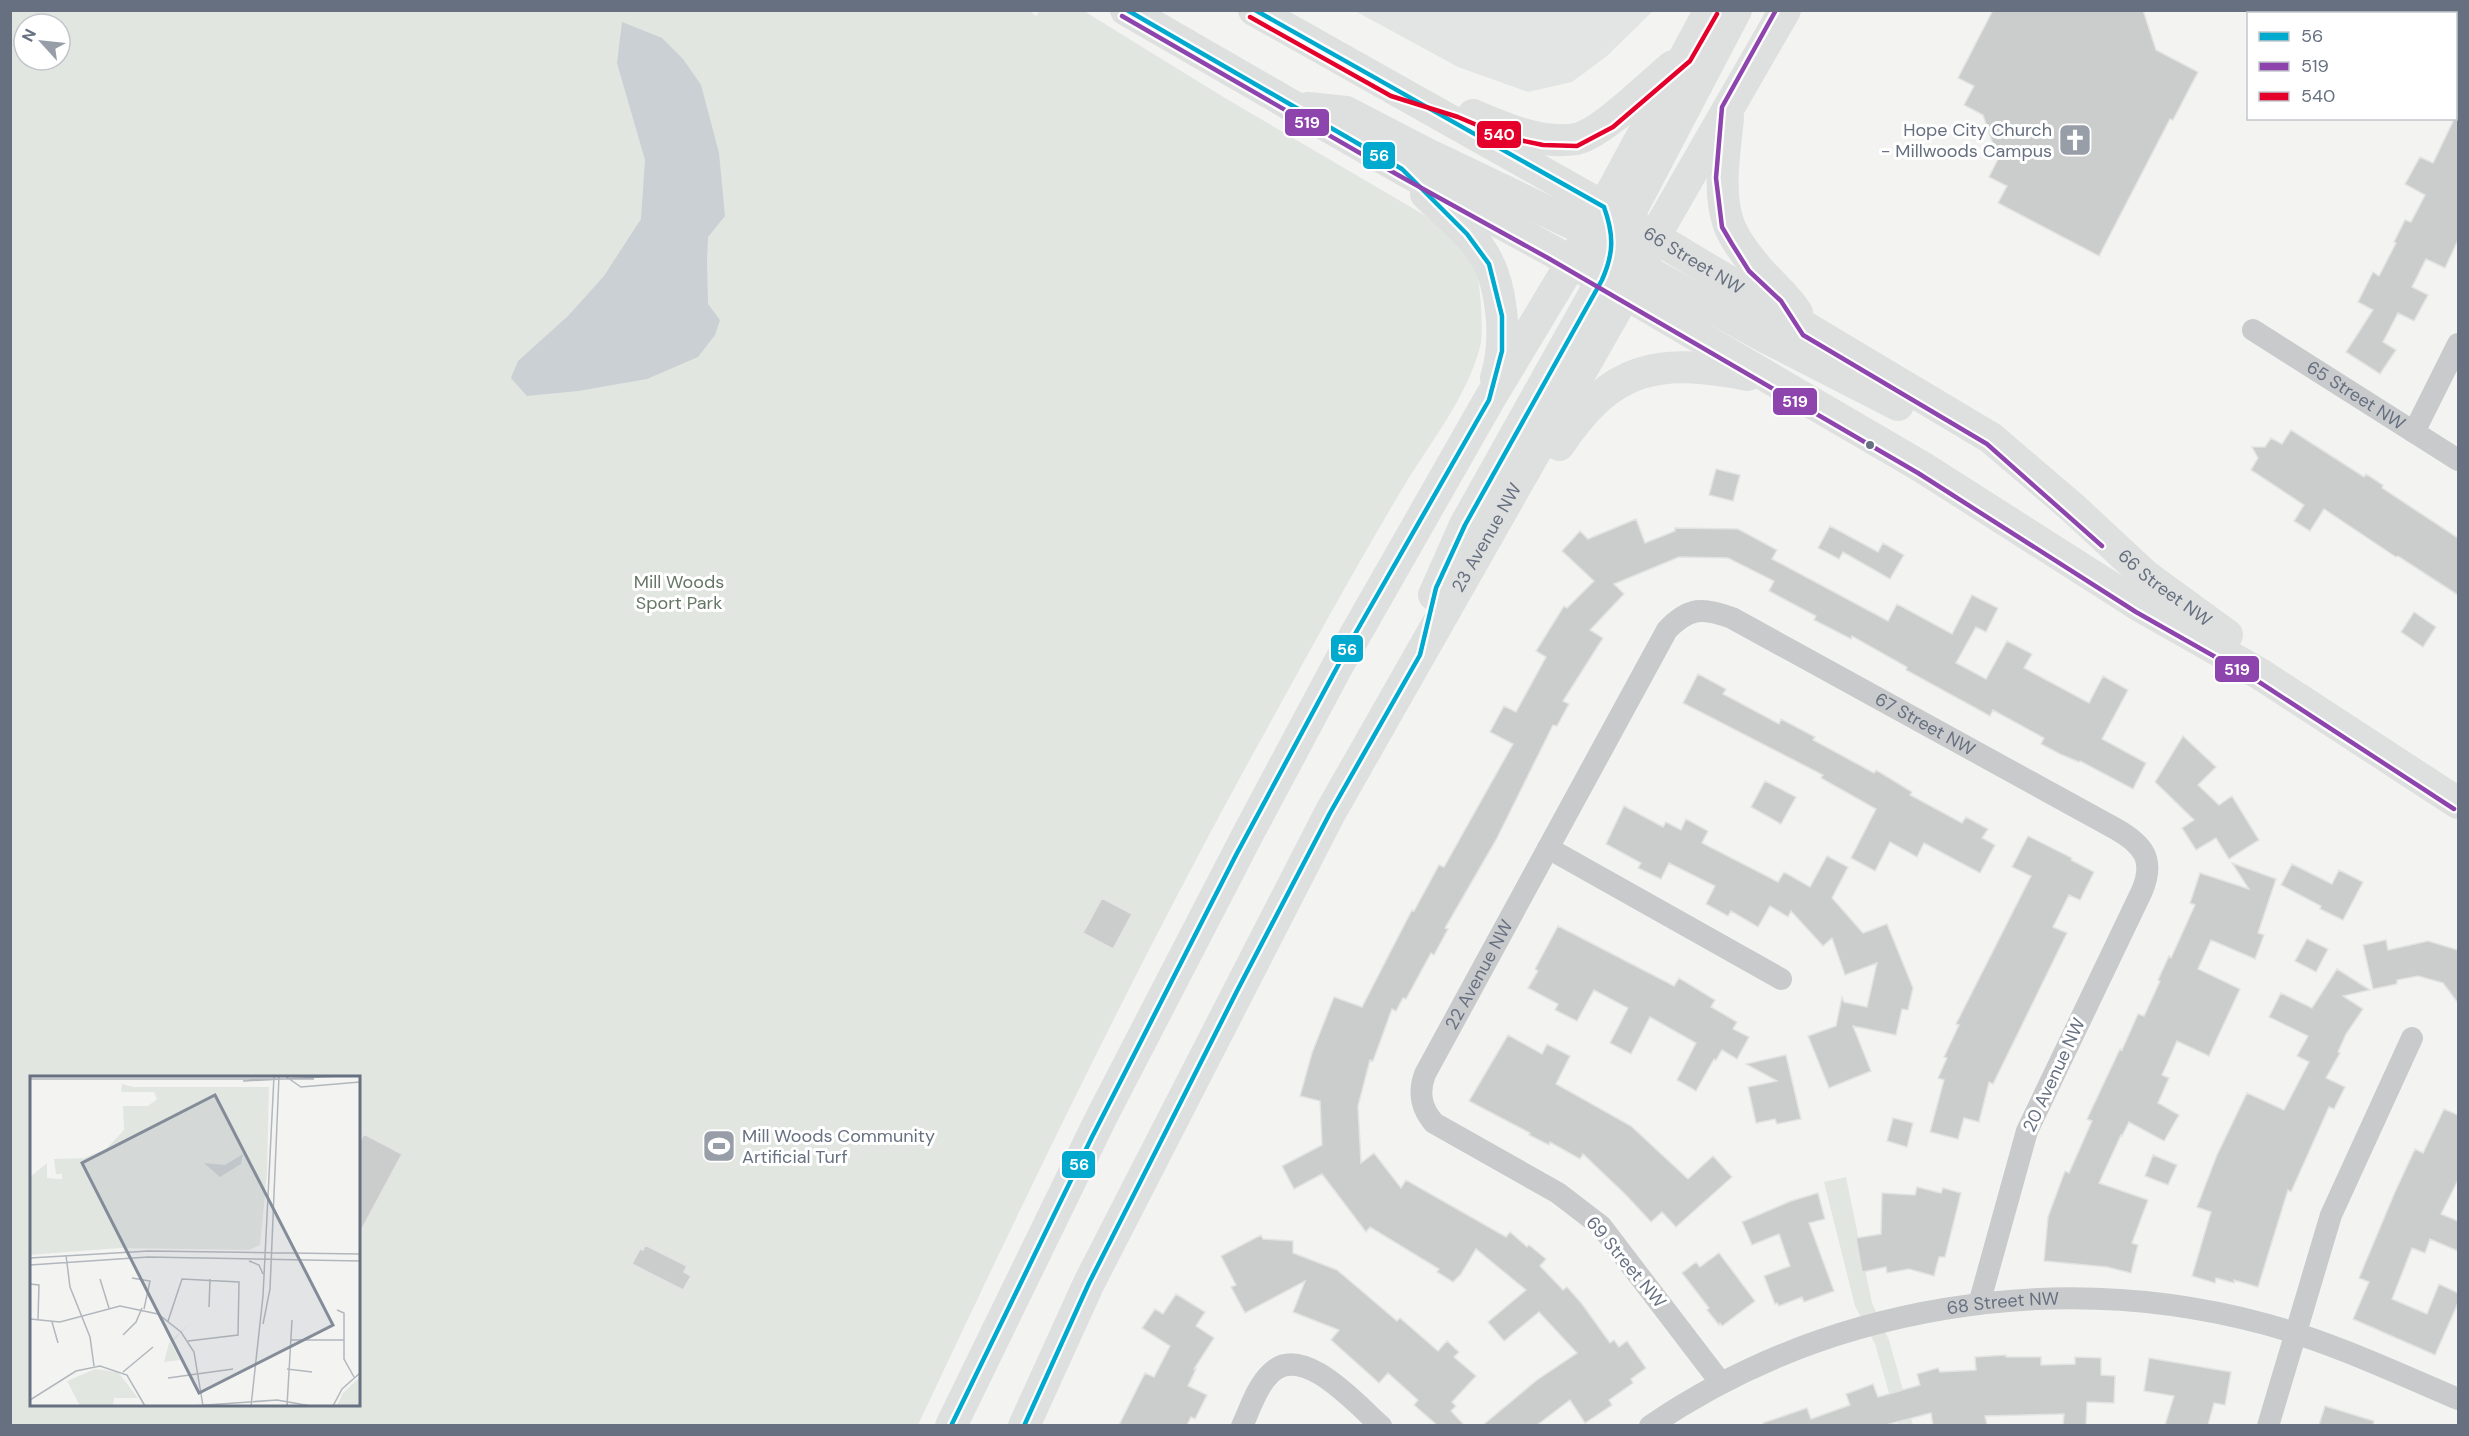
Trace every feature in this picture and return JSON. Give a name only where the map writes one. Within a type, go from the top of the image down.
[{"type":"main road","name":"66 Street NW","points":[[1126,10],[1402,169],[1571,263],[1619,249],[1808,329],[1947,410],[1991,438],[2074,509],[2146,576],[2227,636],[2335,722]]},
{"type":"main road","name":"66 Street NW","points":[[1254,10],[1394,89],[1619,249],[1769,380],[1922,467],[2140,606],[2260,674],[2458,803]]},
{"type":"main road","name":"23 Avenue NW","points":[[1024,1425],[1089,1283],[1330,813],[1500,514],[1619,249],[1685,56],[1710,10]]},
{"type":"main road","points":[[1420,655],[1436,588],[1465,525],[1619,249],[1736,10]]},
{"type":"main road","name":"23 Avenue NW","points":[[1619,249],[1729,108],[1785,10]]},
{"type":"main road","points":[[1394,89],[1461,110],[1507,130],[1544,138],[1577,139],[1609,122],[1685,56]]},
{"type":"main road","points":[[1293,107],[1346,112],[1619,249],[1767,338],[1900,405],[1947,410]]},
{"type":"main road","points":[[1729,108],[1723,177],[1729,225],[1755,266],[1787,296],[1808,329]]},
{"type":"main road","points":[[1402,169],[1467,234],[1489,264],[1502,316],[1502,351],[1489,400]]},
{"type":"main road","points":[[951,1425],[1101,1118],[1338,665],[1489,400],[1571,263]]},
{"type":"main road","points":[[1500,514],[1551,456],[1575,420],[1592,402],[1625,378],[1642,371],[1701,367],[1769,380]]},
{"type":"street","name":"65 Street NW","points":[[2253,330],[2458,460]]},
{"type":"street","points":[[2414,432],[2458,344]]},
{"type":"street","name":"22 Avenue NW","points":[[1422,1105],[1421,1086],[1425,1074],[1667,630],[1677,619],[1695,611]]},
{"type":"street","name":"67 Street NW","points":[[1695,611],[1716,612],[1732,618],[2116,829],[2133,840],[2145,855]]},
{"type":"street","points":[[1548,848],[1781,979]]},
{"type":"street","name":"20 Avenue NW","points":[[1979,1304],[2027,1131],[2144,884],[2148,865],[2145,855]]},
{"type":"street","points":[[2268,1425],[2331,1215],[2412,1038]]},
{"type":"street","name":"69 Street NW","points":[[1422,1105],[1434,1123],[1444,1130],[1558,1193],[1601,1226],[1721,1383]]},
{"type":"street","name":"68 Street NW","points":[[1650,1425],[1721,1383],[1820,1340],[1871,1323],[1928,1311],[2040,1299],[2103,1299],[2144,1302],[2239,1317],[2295,1333],[2458,1400]]},
{"type":"street","points":[[1242,1425],[1263,1382],[1270,1373],[1286,1364],[1302,1364],[1317,1370],[1381,1425]]},
{"type":"shaded area","points":[[1355,11],[1653,11],[1607,56],[1572,82],[1528,92],[1458,67]]},
{"type":"shaded area","points":[[622,22],[662,38],[683,59],[701,85],[719,153],[725,216],[708,237],[708,304],[720,320],[715,335],[698,357],[647,379],[578,391],[527,396],[511,378],[518,361],[568,316],[604,276],[641,219],[645,160],[617,63]]},
{"type":"green space","name":"Mill Woods Sport Park","points":[[1029,10],[1036,16],[1040,11],[1084,11],[1225,98],[1426,216],[1454,242],[1472,264],[1479,288],[1482,332],[1474,367],[1466,385],[1350,578],[1176,897],[1044,1160],[918,1425],[11,1425],[10,11]]},
{"type":"green space","points":[[1846,1177],[1872,1303],[1889,1340],[1913,1425],[1898,1425],[1875,1344],[1855,1306],[1824,1182]]},
{"type":"building","name":"Hope City Church - Millwoods Campus","points":[[1993,10],[2143,10],[2156,50],[2198,72],[2173,120],[2170,119],[2099,256],[1998,203],[2007,186],[1989,177],[1998,159],[1983,115],[1964,105],[1974,86],[1958,78]]},
{"type":"building","points":[[2458,111],[2458,240],[2445,268],[2426,259],[2412,287],[2428,295],[2414,321],[2398,313],[2383,342],[2396,350],[2380,374],[2346,352],[2373,310],[2358,302],[2373,272],[2379,276],[2405,220],[2411,222],[2425,195],[2405,184],[2420,157],[2433,163],[2454,120],[2457,120]]},
{"type":"building","points":[[2291,430],[2364,477],[2366,474],[2383,485],[2382,488],[2458,538],[2458,595],[2324,509],[2310,531],[2294,521],[2304,505],[2251,470],[2258,458],[2252,447],[2265,447],[2271,438],[2282,444]]},
{"type":"building","points":[[1716,469],[1740,475],[1733,501],[1709,495]]},
{"type":"building","points":[[1636,519],[1645,543],[1675,531],[1675,528],[1738,529],[1777,550],[1772,559],[1888,621],[1897,604],[1952,634],[1972,595],[1998,608],[1986,632],[1976,627],[1956,663],[1986,679],[2007,641],[2032,654],[2024,668],[2089,703],[2103,676],[2128,690],[2102,739],[2146,763],[2133,789],[2080,761],[2060,754],[2041,744],[2044,738],[1993,710],[1990,716],[1906,670],[1907,667],[1852,636],[1851,639],[1814,620],[1816,616],[1769,591],[1774,581],[1728,558],[1679,557],[1614,584],[1624,594],[1590,630],[1603,638],[1563,701],[1569,704],[1557,726],[1553,725],[1496,840],[1445,928],[1448,929],[1434,955],[1431,953],[1406,999],[1403,998],[1396,1011],[1392,1009],[1373,1061],[1370,1060],[1358,1106],[1361,1163],[1374,1153],[1401,1188],[1406,1180],[1506,1237],[1510,1232],[1527,1247],[1529,1245],[1546,1259],[1540,1266],[1563,1290],[1567,1287],[1610,1343],[1614,1340],[1619,1347],[1627,1341],[1646,1368],[1631,1379],[1633,1383],[1609,1400],[1612,1405],[1585,1423],[1570,1400],[1537,1425],[1483,1425],[1537,1380],[1577,1353],[1539,1312],[1504,1341],[1488,1322],[1526,1290],[1476,1249],[1461,1274],[1453,1282],[1437,1272],[1439,1269],[1370,1227],[1366,1232],[1322,1174],[1294,1189],[1282,1166],[1322,1145],[1320,1101],[1300,1096],[1312,1053],[1334,997],[1362,1007],[1412,910],[1414,911],[1439,865],[1444,867],[1513,744],[1490,732],[1504,706],[1516,712],[1546,657],[1536,651],[1564,606],[1567,608],[1594,581],[1562,551],[1580,531],[1588,539]]},
{"type":"building","points":[[1830,526],[1878,552],[1883,543],[1904,555],[1890,579],[1843,552],[1839,559],[1818,548]]},
{"type":"building","points":[[2414,612],[2436,627],[2423,647],[2401,632]]},
{"type":"building","points":[[1698,674],[1726,689],[1723,694],[1779,724],[1781,719],[1815,737],[1813,740],[1874,773],[1876,770],[1912,792],[1910,795],[1962,823],[1966,817],[1988,829],[1982,838],[1995,845],[1980,873],[1924,843],[1917,857],[1890,842],[1875,871],[1851,858],[1876,809],[1821,778],[1823,775],[1683,703]]},
{"type":"building","points":[[2183,736],[2216,767],[2198,785],[2219,805],[2232,796],[2259,840],[2229,859],[2216,838],[2196,850],[2182,828],[2194,820],[2155,782]]},
{"type":"building","points":[[1765,781],[1796,797],[1781,824],[1751,807]]},
{"type":"building","points":[[1624,806],[1663,827],[1666,822],[1681,830],[1686,819],[1708,831],[1702,843],[1778,882],[1784,872],[1810,887],[1827,856],[1848,867],[1832,898],[1863,933],[1887,924],[1913,988],[1908,1010],[1902,1009],[1896,1035],[1853,1026],[1871,1071],[1829,1088],[1808,1036],[1836,1026],[1842,997],[1844,1002],[1867,1007],[1877,963],[1845,975],[1832,938],[1823,946],[1791,911],[1788,917],[1770,906],[1758,927],[1731,911],[1728,916],[1706,904],[1715,886],[1669,863],[1661,879],[1638,868],[1641,863],[1606,844]]},
{"type":"building","points":[[2028,836],[2094,872],[2080,900],[2069,895],[2053,927],[2067,933],[1993,1084],[1989,1082],[1979,1122],[1964,1118],[1958,1139],[1930,1132],[1944,1080],[1938,1078],[1947,1058],[1944,1057],[1959,1025],[1956,1024],[2031,876],[2012,867]]},
{"type":"building","points":[[2232,863],[2276,879],[2258,933],[2264,935],[2255,959],[2211,940],[2198,969],[2240,989],[2209,1056],[2177,1041],[2162,1075],[2169,1078],[2158,1103],[2179,1115],[2164,1141],[2129,1122],[2099,1183],[2148,1200],[2132,1243],[2138,1245],[2131,1273],[2107,1267],[2044,1261],[2048,1217],[2065,1171],[2069,1173],[2092,1121],[2087,1119],[2120,1049],[2122,1050],[2138,1014],[2144,1016],[2169,956],[2171,958],[2195,905],[2190,903],[2200,873],[2249,889]]},
{"type":"building","points":[[2292,864],[2332,884],[2339,870],[2363,882],[2343,920],[2281,885]]},
{"type":"building","points":[[1102,898],[1132,914],[1113,949],[1083,933]]},
{"type":"building","points":[[1558,926],[1674,986],[1679,978],[1715,1000],[1711,1007],[1737,1022],[1733,1029],[1749,1037],[1737,1059],[1722,1050],[1716,1060],[1714,1059],[1696,1091],[1677,1080],[1696,1043],[1650,1017],[1631,1054],[1610,1043],[1628,1008],[1594,990],[1577,1021],[1555,1010],[1558,1004],[1528,988],[1538,971],[1535,969]]},
{"type":"building","points":[[2307,939],[2328,949],[2316,972],[2295,961]]},
{"type":"building","points":[[2386,940],[2388,950],[2428,941],[2458,950],[2458,1003],[2443,983],[2418,976],[2397,980],[2397,984],[2373,989],[2363,945]]},
{"type":"building","points":[[2337,969],[2370,990],[2343,996],[2363,1009],[2346,1034],[2338,1052],[2340,1053],[2326,1078],[2345,1087],[2334,1109],[2329,1107],[2291,1192],[2288,1190],[2258,1287],[2234,1280],[2234,1283],[2216,1278],[2215,1283],[2192,1276],[2211,1212],[2197,1207],[2217,1155],[2247,1093],[2284,1110],[2309,1062],[2297,1056],[2308,1036],[2269,1017],[2281,993],[2312,1008]]},
{"type":"building","points":[[1508,1035],[1542,1054],[1547,1044],[1570,1056],[1556,1084],[1631,1126],[1688,1179],[1713,1156],[1732,1177],[1676,1227],[1662,1212],[1651,1222],[1583,1154],[1580,1159],[1550,1142],[1549,1145],[1469,1101]]},
{"type":"building","points":[[1786,1055],[1801,1119],[1777,1124],[1775,1119],[1756,1123],[1748,1087],[1777,1081],[1746,1064]]},
{"type":"building","points":[[2444,1109],[2458,1115],[2458,1180],[2441,1214],[2458,1221],[2458,1251],[2430,1239],[2425,1253],[2412,1248],[2392,1299],[2427,1314],[2439,1284],[2458,1293],[2458,1303],[2435,1355],[2353,1319],[2369,1282],[2359,1278],[2395,1192],[2415,1149],[2423,1153]]},
{"type":"building","points":[[1893,1118],[1913,1123],[1907,1147],[1887,1141]]},
{"type":"building","points":[[364,1134],[402,1154],[360,1232],[360,1141]]},
{"type":"building","points":[[2153,1155],[2177,1165],[2168,1185],[2145,1176]]},
{"type":"building","points":[[1917,1187],[1941,1193],[1943,1188],[1961,1193],[1945,1257],[1939,1257],[1934,1276],[1909,1269],[1887,1273],[1886,1267],[1862,1272],[1856,1238],[1881,1234],[1882,1193],[1915,1195]]},
{"type":"building","points":[[1818,1193],[1825,1219],[1809,1223],[1834,1291],[1804,1302],[1802,1297],[1779,1306],[1775,1304],[1764,1276],[1790,1266],[1779,1234],[1752,1245],[1742,1222],[1791,1201]]},
{"type":"building","points":[[1261,1235],[1263,1239],[1293,1241],[1293,1253],[1337,1270],[1397,1321],[1400,1318],[1438,1351],[1447,1341],[1459,1352],[1454,1357],[1476,1376],[1452,1402],[1456,1406],[1451,1411],[1464,1425],[1437,1425],[1414,1405],[1418,1400],[1388,1373],[1379,1383],[1331,1340],[1339,1330],[1293,1312],[1305,1281],[1245,1313],[1231,1287],[1236,1285],[1221,1256]]},
{"type":"building","points":[[645,1245],[687,1266],[684,1272],[691,1276],[683,1290],[632,1264],[640,1249],[643,1250]]},
{"type":"building","points":[[1719,1253],[1755,1301],[1722,1326],[1707,1310],[1709,1308],[1682,1273],[1696,1262],[1700,1267]]},
{"type":"building","points":[[1176,1294],[1205,1312],[1196,1326],[1214,1338],[1194,1369],[1196,1369],[1188,1386],[1207,1395],[1195,1419],[1191,1417],[1187,1425],[1119,1425],[1145,1373],[1154,1377],[1170,1346],[1142,1328],[1155,1309],[1163,1314]]},
{"type":"building","points":[[2006,1355],[2006,1357],[2041,1357],[2041,1365],[2075,1364],[2075,1357],[2101,1358],[2101,1375],[2115,1376],[2114,1403],[2087,1402],[2086,1425],[2063,1425],[2064,1414],[1985,1416],[1987,1425],[1933,1425],[1931,1413],[1886,1425],[1764,1425],[1763,1423],[1807,1408],[1811,1419],[1850,1405],[1846,1394],[1873,1384],[1878,1397],[1920,1385],[1917,1374],[1938,1368],[1940,1372],[1976,1370],[1975,1357]]},
{"type":"building","points":[[2149,1358],[2231,1372],[2225,1405],[2214,1403],[2208,1425],[2165,1425],[2174,1396],[2144,1391]]},
{"type":"building","points":[[2325,1406],[2374,1421],[2373,1425],[2319,1425]]},
{"type":"transit line","name":"56","points":[[951,1426],[1091,1139],[1236,855],[1355,634],[1489,400],[1502,351],[1502,316],[1489,264],[1467,234],[1402,169],[1127,10]]},
{"type":"transit line","name":"56","points":[[1024,1426],[1089,1283],[1238,989],[1330,813],[1420,655],[1436,588],[1465,525],[1602,280],[1611,252],[1610,226],[1604,207],[1255,10]]},
{"type":"transit line","name":"519","points":[[1776,10],[1722,107],[1716,178],[1722,227],[1732,244],[1749,271],[1781,301],[1803,335],[1987,444],[2102,546]]},
{"type":"transit line","name":"540","points":[[1250,17],[1391,96],[1458,117],[1505,137],[1543,145],[1577,146],[1613,127],[1690,61],[1717,14]]},
{"type":"transit line","name":"519","points":[[1122,16],[1398,175],[1548,258],[1918,473],[2136,612],[2256,680],[2454,809]]},
{"type":"place","name":"Hope City Church - Millwoods Campus","points":[[2075,140]]},
{"type":"place","name":"Mill Woods Community Artificial Turf","points":[[719,1146]]}]
